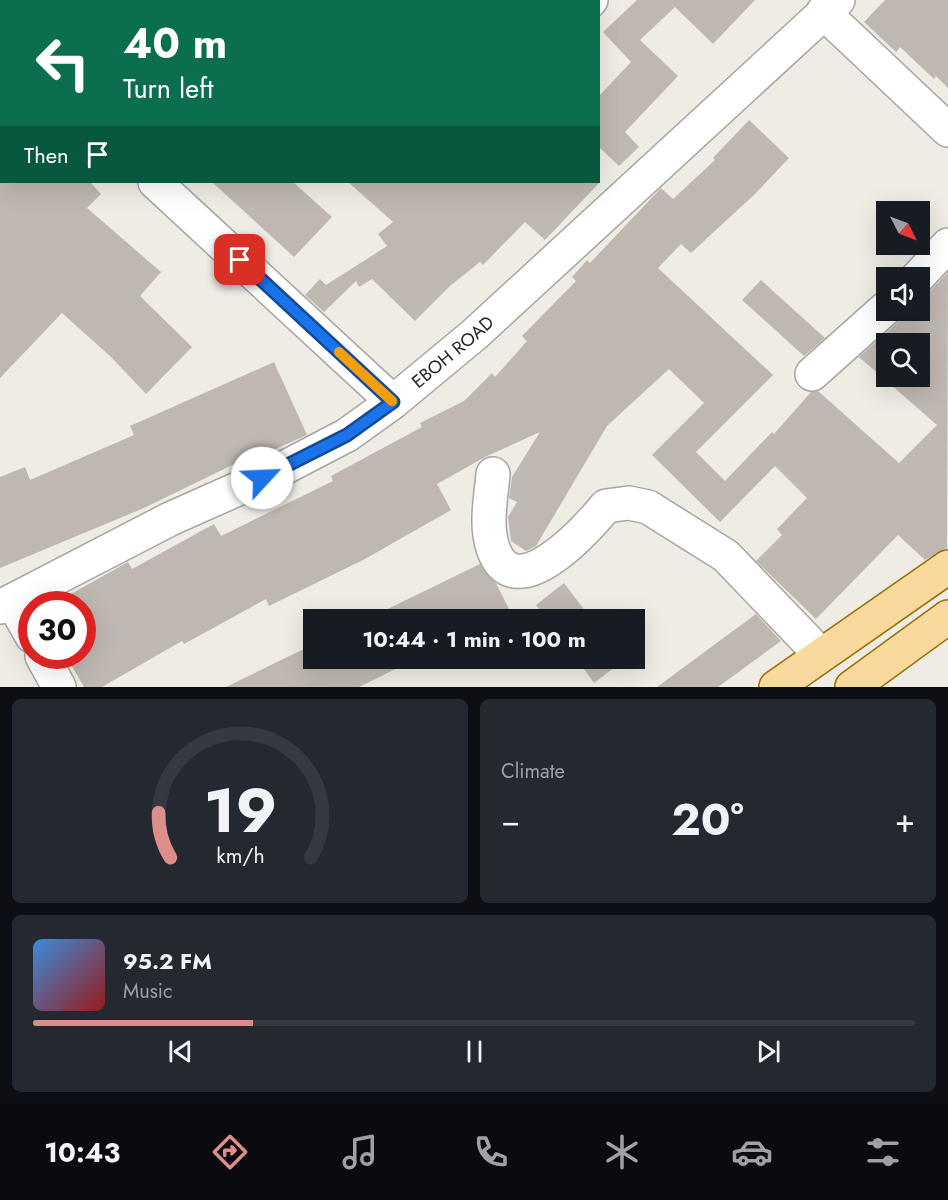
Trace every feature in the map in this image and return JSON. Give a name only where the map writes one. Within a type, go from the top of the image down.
[{"type":"main road","points":[[776,687],[948,567]]},
{"type":"main road","points":[[852,687],[948,617]]},
{"type":"street","points":[[831,6],[948,130]]},
{"type":"street","name":"EBOH ROAD","points":[[6,604],[170,519],[280,470],[347,435],[393,402],[475,334],[831,6]]},
{"type":"street","points":[[156,183],[393,402]]},
{"type":"street","points":[[927,267],[948,245]]},
{"type":"street","points":[[812,374],[876,317]]},
{"type":"street","points":[[493,474],[489,523],[493,549],[504,565],[520,571],[548,563],[587,528],[606,506],[629,503],[648,507],[726,556],[821,655]]},
{"type":"street","points":[[6,604],[18,619]]},
{"type":"street","points":[[49,669],[59,687]]},
{"type":"building","points":[[637,0],[755,0],[713,44],[675,7],[640,40],[678,76],[625,132],[639,147],[619,166],[600,148],[600,95],[631,62],[603,32]]},
{"type":"building","points":[[885,0],[948,0],[948,88],[936,76],[934,79],[900,47],[896,52],[864,22]]},
{"type":"building","points":[[749,120],[789,158],[755,194],[691,253],[681,244],[658,268],[773,375],[696,452],[725,481],[772,432],[774,434],[811,392],[818,391],[899,463],[937,425],[893,387],[930,387],[930,333],[886,333],[898,321],[930,321],[930,291],[948,272],[947,548],[925,560],[898,535],[816,619],[756,561],[782,535],[777,529],[807,498],[775,466],[720,522],[652,455],[704,403],[669,369],[607,426],[536,546],[526,551],[511,541],[508,517],[517,502],[509,498],[512,477],[540,432],[485,457],[437,484],[451,510],[365,559],[269,606],[266,599],[184,644],[182,641],[102,687],[84,687],[74,669],[96,669],[96,591],[76,591],[128,562],[132,569],[214,524],[221,536],[333,481],[331,476],[422,427],[420,423],[464,401],[492,373],[495,377],[527,341],[522,336],[576,281],[572,277],[587,260],[590,263],[661,188],[673,199],[715,160],[713,158]]},
{"type":"building","points":[[0,183],[91,183],[101,194],[87,208],[161,272],[140,296],[192,347],[146,394],[111,357],[62,313],[0,378]]},
{"type":"building","points":[[213,183],[294,183],[332,217],[294,257]]},
{"type":"building","points":[[349,183],[599,183],[545,240],[525,222],[483,265],[480,262],[450,286],[415,321],[372,279],[359,287],[356,281],[324,312],[305,295],[320,279],[326,285],[387,246],[378,234],[393,222]]},
{"type":"building","points":[[761,280],[825,338],[804,356],[742,300]]},
{"type":"building","points":[[876,342],[876,372],[859,357]]},
{"type":"building","points":[[274,362],[307,435],[260,456],[259,452],[144,508],[0,568],[0,477],[25,467],[30,480],[134,435],[130,426]]},
{"type":"building","points":[[480,564],[496,583],[509,609],[388,609]]},
{"type":"building","points":[[564,583],[584,609],[539,609],[536,605]]},
{"type":"building","points":[[756,614],[781,641],[718,687],[657,687]]},
{"type":"building","points":[[303,649],[303,669],[396,669],[359,687],[226,687]]},
{"type":"building","points":[[584,669],[612,669],[594,683]]},
{"type":"slow traffic","points":[[339,352],[392,401]]},
{"type":"route","points":[[240,260],[393,402],[347,435],[262,478]]}]
